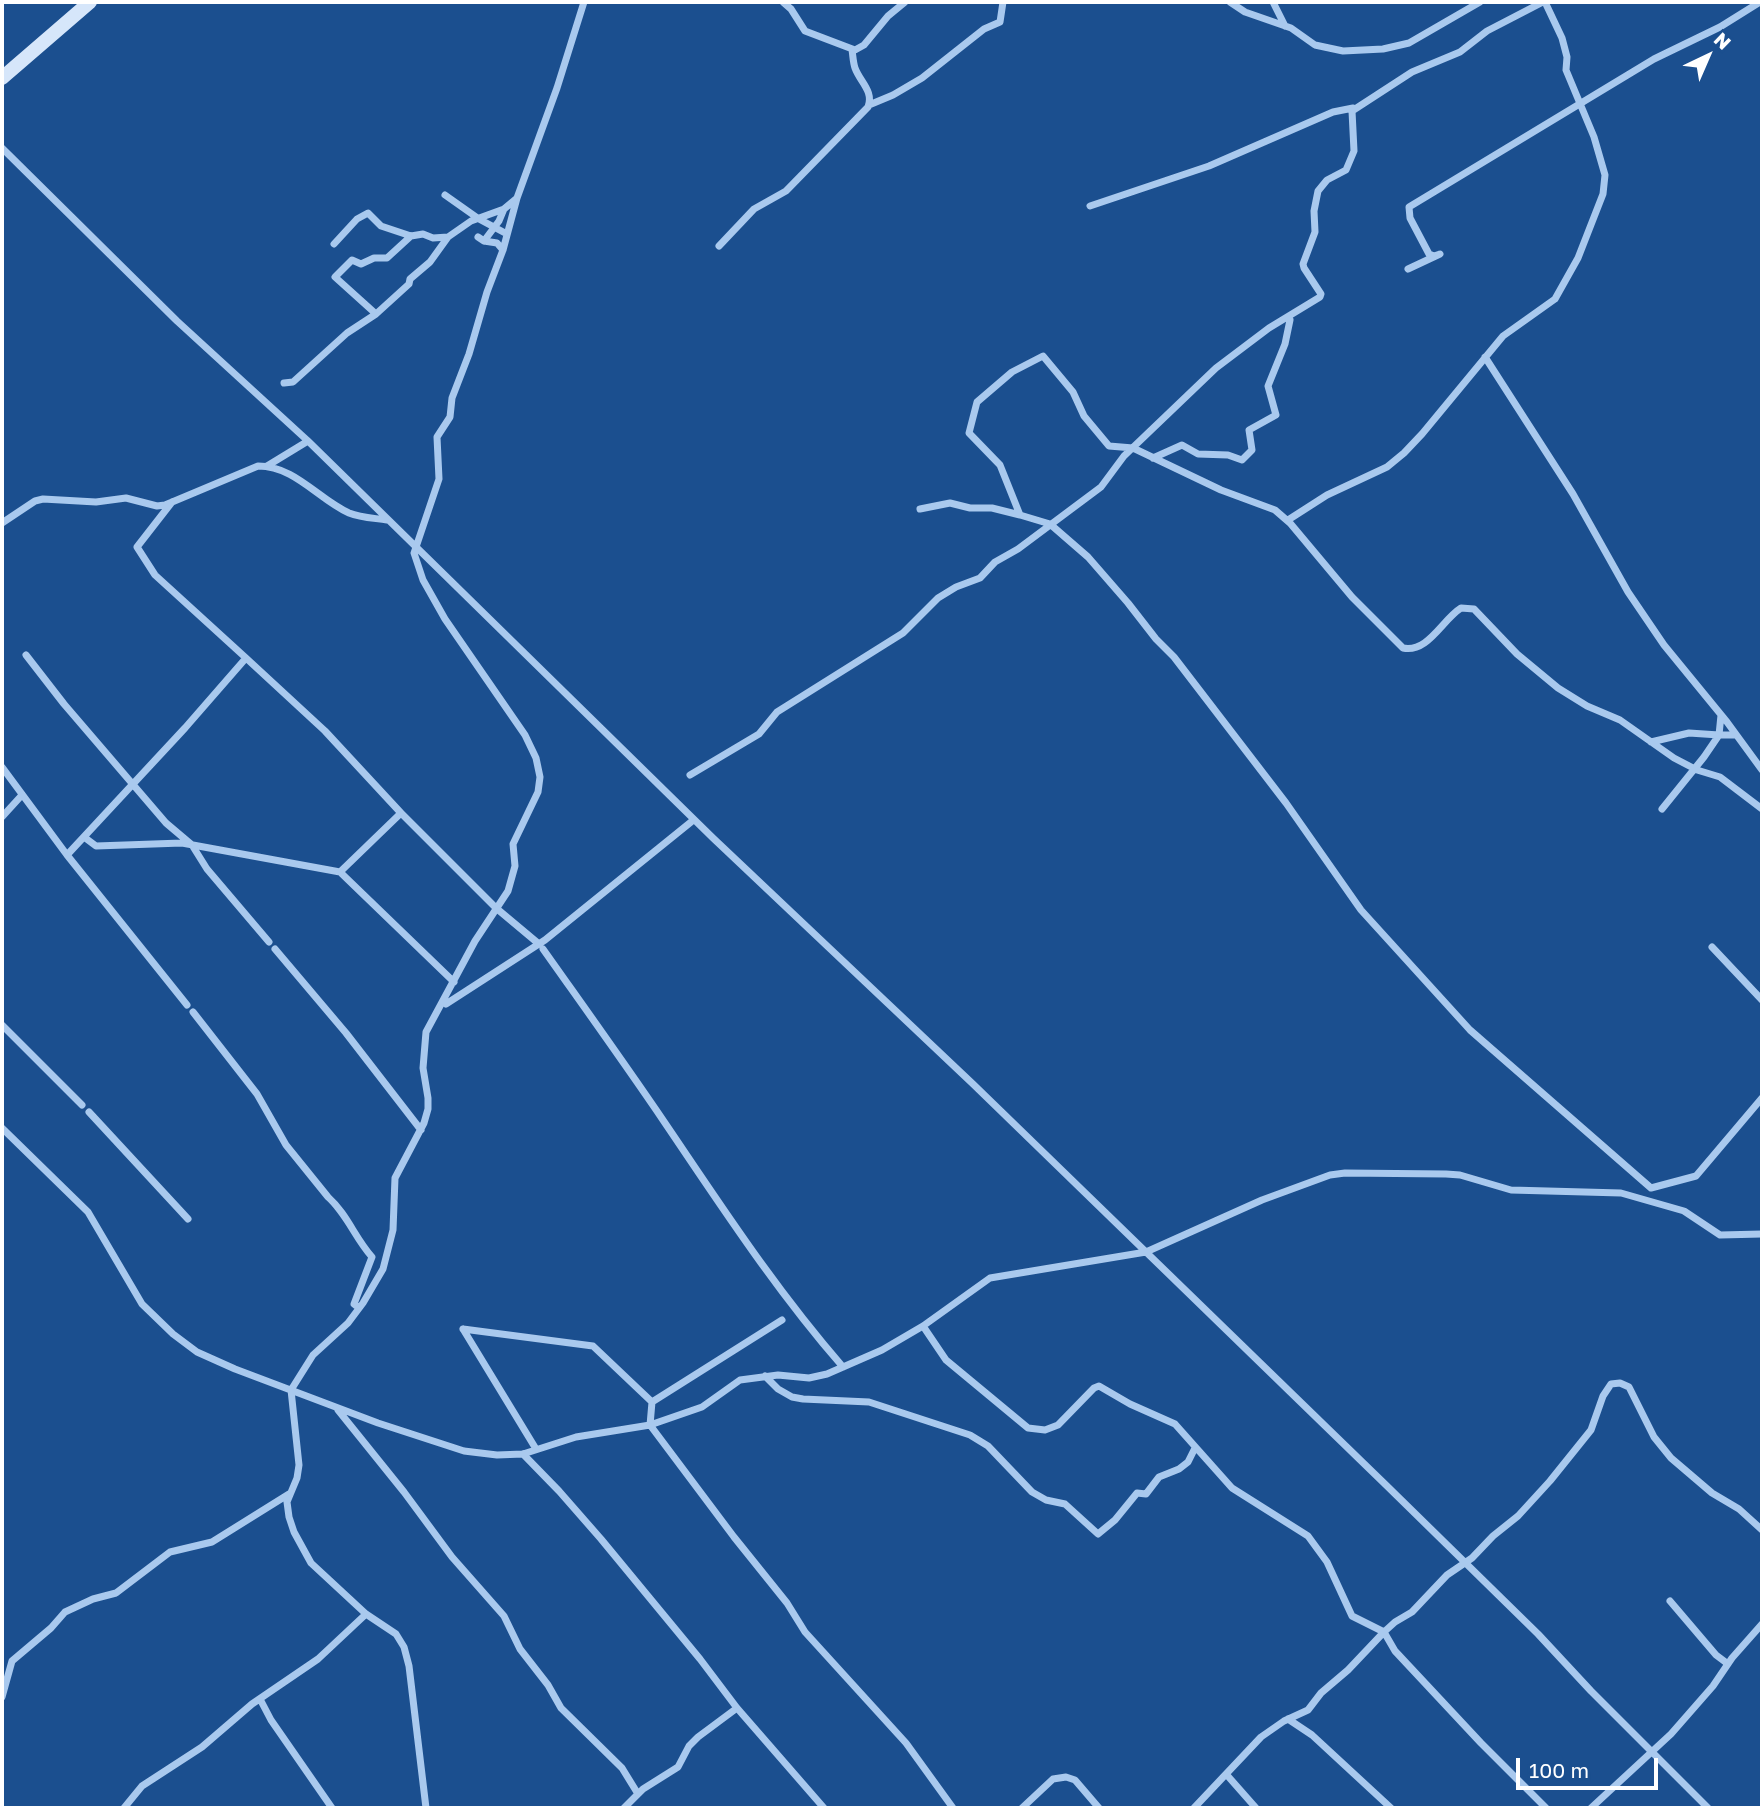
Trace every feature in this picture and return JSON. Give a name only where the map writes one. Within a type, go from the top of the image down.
[{"type":"main road","points":[[2,78],[90,2]]},
{"type":"street","points":[[426,1808],[406,1652],[396,1634],[366,1614],[307,1558],[289,1517],[287,1502],[299,1472],[291,1390],[313,1355],[359,1308],[383,1269],[393,1230],[395,1178],[402,1160],[421,1130],[429,1103],[423,1068],[426,1032],[510,885],[515,866],[513,844],[538,792],[540,777],[536,758],[525,735],[430,595],[418,568],[415,548],[439,479],[437,437],[450,417],[452,398],[470,355],[517,198],[557,88],[584,2]]},
{"type":"street","points":[[783,2],[806,31],[852,50],[864,45],[888,16],[905,2]]},
{"type":"street","points":[[719,246],[754,209],[788,189],[869,105],[922,78],[984,29],[1000,22],[1003,2]]},
{"type":"street","points":[[1230,2],[1245,12],[1285,26],[1315,45],[1333,51],[1383,50],[1416,41],[1480,2]]},
{"type":"street","points":[[1273,2],[1285,26]]},
{"type":"street","points":[[1090,206],[1209,166],[1333,112],[1353,108],[1412,72],[1460,52],[1487,31],[1544,2],[1563,38],[1567,57],[1566,69],[1597,144],[1605,175],[1603,194],[1578,258],[1557,297],[1515,326],[1485,357],[1422,434],[1392,462],[1328,495],[1288,520]]},
{"type":"street","points":[[1408,269],[1440,254],[1429,254],[1410,218],[1409,207],[1654,59],[1720,27],[1749,6],[1760,2]]},
{"type":"street","points":[[852,50],[855,66],[869,93],[869,105]]},
{"type":"street","points":[[690,775],[759,734],[777,712],[903,633],[938,598],[956,587],[980,578],[995,562],[1101,487],[1133,448],[1216,368],[1269,328],[1320,297],[1321,294],[1303,264],[1315,232],[1314,211],[1318,191],[1327,180],[1346,170],[1355,148],[1351,113],[1353,108]]},
{"type":"street","points":[[2,148],[177,321],[308,441],[713,838],[1146,1252],[1538,1634],[1708,1808]]},
{"type":"street","points":[[445,195],[479,219],[507,234]]},
{"type":"street","points":[[285,383],[293,382],[348,333],[376,314],[410,284],[410,278],[429,261],[448,237],[471,221],[504,209],[517,198]]},
{"type":"street","points":[[503,250],[497,243],[481,239],[499,221],[504,209]]},
{"type":"street","points":[[334,244],[357,219],[369,214],[381,226],[411,236],[423,234],[433,238],[448,237]]},
{"type":"street","points":[[376,314],[335,277],[352,260],[361,264],[374,258],[387,258],[411,236]]},
{"type":"street","points":[[1153,458],[1182,445],[1198,454],[1228,455],[1242,460],[1251,450],[1249,430],[1276,415],[1268,386],[1278,365],[1290,320]]},
{"type":"street","points":[[1020,515],[1000,465],[969,433],[977,402],[1012,372],[1043,356],[1073,392],[1083,416],[1109,446],[1133,448],[1221,490],[1275,510],[1288,520],[1361,607],[1403,649],[1422,644],[1457,610],[1471,608],[1483,616],[1517,654],[1559,688],[1587,706],[1620,720],[1695,769],[1720,777],[1762,809]]},
{"type":"street","points":[[1485,357],[1573,494],[1628,592],[1664,645],[1762,770]]},
{"type":"street","points":[[267,466],[308,441]]},
{"type":"street","points":[[2,523],[40,500],[96,502],[126,498],[157,506],[252,467],[267,466],[296,478],[351,514],[387,520]]},
{"type":"street","points":[[172,502],[137,547],[155,575],[325,731],[401,813],[496,908],[541,946],[732,1225],[801,1319],[842,1367]]},
{"type":"street","points":[[920,509],[950,503],[970,508],[992,508],[1020,515],[1050,524],[1088,557],[1174,657],[1286,803],[1361,910],[1470,1030],[1651,1188],[1696,1176],[1762,1098]]},
{"type":"street","points":[[26,655],[64,704],[166,823],[192,845],[207,869],[269,942]]},
{"type":"street","points":[[67,855],[246,658]]},
{"type":"street","points":[[1662,809],[1719,735],[1721,715]]},
{"type":"street","points":[[1651,742],[1689,733],[1736,735]]},
{"type":"street","points":[[2,767],[67,855],[187,1004]]},
{"type":"street","points":[[2,817],[22,795]]},
{"type":"street","points":[[340,872],[401,813]]},
{"type":"street","points":[[446,1004],[541,946],[691,822]]},
{"type":"street","points":[[84,837],[96,846],[182,843],[340,872],[454,982]]},
{"type":"street","points":[[1712,947],[1762,1000]]},
{"type":"street","points":[[275,949],[346,1033],[421,1130]]},
{"type":"street","points":[[193,1013],[257,1094],[286,1144],[347,1218],[359,1243],[372,1257],[354,1304],[359,1308]]},
{"type":"street","points":[[2,1025],[82,1105]]},
{"type":"street","points":[[89,1112],[188,1219]]},
{"type":"street","points":[[2,1128],[88,1212],[138,1298],[173,1334],[197,1352],[337,1409],[464,1451],[497,1455],[523,1454],[587,1434],[650,1425],[702,1406],[740,1380],[765,1376],[813,1377],[882,1350],[923,1326],[990,1278],[1146,1252],[1262,1200],[1330,1175],[1460,1175],[1511,1190],[1621,1193],[1684,1211],[1720,1235],[1762,1234]]},
{"type":"street","points":[[652,1402],[782,1320]]},
{"type":"street","points":[[923,1326],[946,1360],[1028,1428],[1045,1430],[1058,1425],[1099,1386],[1130,1404],[1170,1421],[1232,1488],[1314,1542],[1327,1562],[1351,1615],[1384,1632],[1395,1651],[1481,1744],[1546,1808]]},
{"type":"street","points":[[536,1449],[463,1329],[593,1346],[652,1402]]},
{"type":"street","points":[[765,1376],[778,1389],[792,1397],[869,1402],[970,1435],[988,1446],[1032,1492],[1046,1500],[1065,1504],[1098,1534],[1108,1527],[1137,1493],[1146,1494],[1159,1477],[1185,1465],[1195,1448]]},
{"type":"street","points":[[1194,1808],[1261,1737],[1288,1719],[1308,1710],[1321,1693],[1348,1671],[1384,1632],[1412,1612],[1447,1575],[1472,1558],[1518,1516],[1583,1443],[1595,1423],[1603,1396],[1613,1384],[1620,1383],[1629,1387],[1654,1437],[1671,1458],[1712,1493],[1739,1509],[1762,1530]]},
{"type":"street","points":[[652,1402],[650,1425],[734,1537],[788,1603],[806,1632],[906,1742],[953,1808]]},
{"type":"street","points":[[337,1409],[404,1492],[447,1551],[504,1616],[520,1649],[561,1707],[622,1768],[638,1794]]},
{"type":"street","points":[[523,1454],[559,1490],[601,1539],[737,1708],[824,1808]]},
{"type":"street","points":[[2,1697],[12,1661],[51,1628],[65,1612],[93,1599],[118,1592],[170,1552],[212,1542],[289,1494]]},
{"type":"street","points":[[1670,1601],[1716,1655],[1728,1664]]},
{"type":"street","points":[[124,1808],[142,1786],[202,1748],[260,1699],[318,1659],[366,1614]]},
{"type":"street","points":[[1591,1808],[1652,1753],[1700,1701],[1762,1624]]},
{"type":"street","points":[[260,1699],[271,1720],[332,1808]]},
{"type":"street","points":[[624,1808],[638,1794],[678,1767],[689,1746],[698,1737],[737,1708]]},
{"type":"street","points":[[1288,1719],[1312,1735],[1391,1808]]},
{"type":"street","points":[[1226,1774],[1256,1808]]},
{"type":"street","points":[[1022,1808],[1054,1779],[1060,1777],[1075,1780],[1099,1808]]}]
